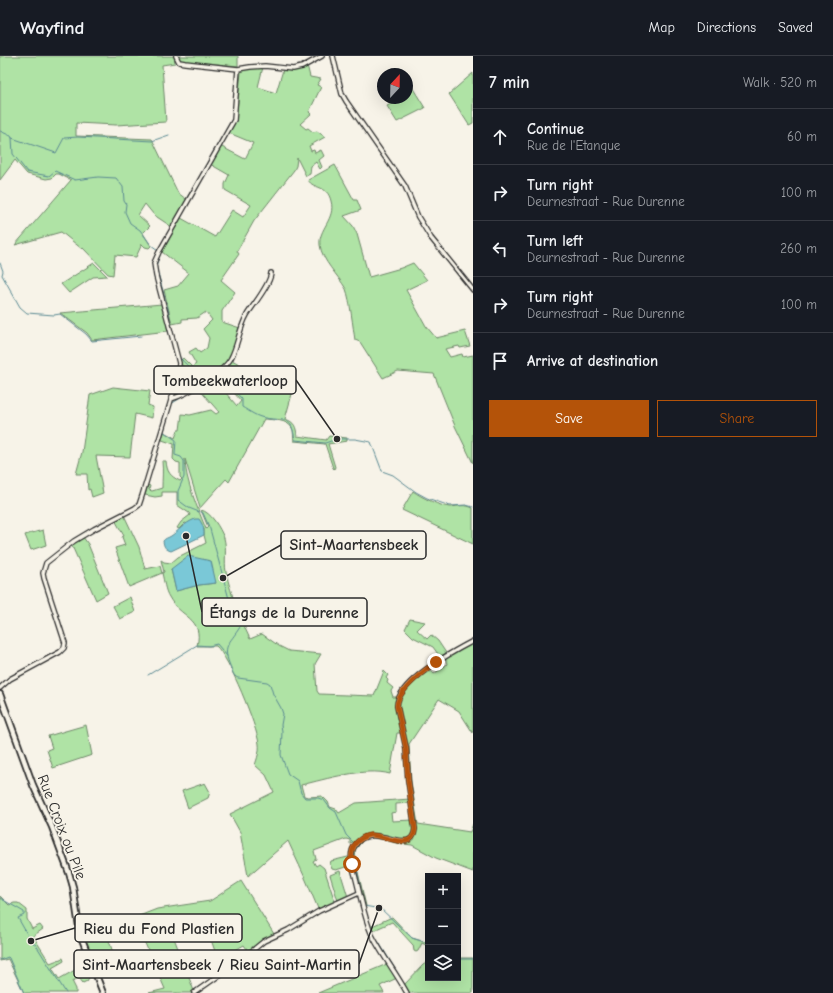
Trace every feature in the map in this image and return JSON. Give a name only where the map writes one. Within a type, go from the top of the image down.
[{"type":"street","points":[[176,56],[179,62],[185,64],[238,69],[265,66],[293,69],[302,67],[322,56]]},
{"type":"street","points":[[333,56],[342,94],[346,101],[405,186],[418,217],[431,238],[473,290]]},
{"type":"street","points":[[0,688],[10,679],[60,652],[66,643],[44,578],[44,568],[46,563],[74,541],[138,505],[142,496],[178,377],[178,363],[154,263],[234,120],[238,69]]},
{"type":"street","points":[[171,399],[191,390],[214,375],[231,359],[243,322],[268,282],[271,273]]},
{"type":"street","points":[[407,993],[372,935],[359,893],[352,852],[360,839],[368,835],[375,835],[399,841],[409,840],[414,836],[415,829],[408,780],[407,753],[397,701],[407,688],[428,667],[473,641]]},
{"type":"street","name":"Rue Croix ou Pile","points":[[0,694],[33,785],[52,826],[69,873],[73,887],[80,934],[103,993]]},
{"type":"street","points":[[194,993],[241,960],[264,941],[288,930],[309,916],[359,893]]},
{"type":"green space","points":[[0,56],[174,56],[175,63],[162,65],[166,122],[116,125],[76,123],[76,136],[152,139],[178,193],[186,199],[192,191],[172,227],[154,215],[145,204],[138,215],[150,226],[143,233],[151,246],[149,248],[142,244],[136,257],[115,255],[113,275],[108,274],[83,248],[82,249],[61,232],[15,245],[71,180],[59,174],[56,174],[52,178],[46,179],[27,174],[15,160],[0,180]]},
{"type":"green space","points":[[177,56],[238,56],[238,66],[182,61]]},
{"type":"green space","points":[[307,65],[310,77],[321,79],[317,85],[321,87],[309,112],[311,114],[300,124],[306,129],[308,128],[313,132],[317,131],[325,137],[309,146],[311,151],[314,150],[315,153],[321,150],[324,156],[319,160],[322,167],[320,169],[316,162],[311,166],[310,174],[306,176],[297,158],[294,170],[254,221],[237,251],[239,254],[221,280],[235,292],[222,311],[222,322],[240,328],[230,358],[218,372],[175,396],[180,378],[191,382],[194,372],[180,364],[180,361],[183,358],[192,367],[196,364],[189,352],[196,348],[200,353],[207,348],[209,338],[203,329],[212,320],[206,312],[197,318],[182,319],[182,322],[172,324],[164,290],[178,286],[189,273],[162,252],[181,218],[215,237],[232,210],[243,217],[251,205],[225,190],[225,184],[229,175],[210,164],[220,146],[245,159],[253,143],[229,133],[236,120],[241,72],[245,69],[263,67],[258,87],[276,93],[283,70],[298,70]]},
{"type":"green space","points":[[473,73],[473,123],[469,125],[449,94]]},
{"type":"green space","points":[[413,88],[425,108],[397,122],[387,106],[391,104],[413,104]]},
{"type":"green space","points":[[335,165],[354,200],[357,200],[361,210],[344,216],[353,226],[357,234],[369,277],[413,263],[427,280],[406,290],[426,326],[436,338],[465,331],[470,346],[460,348],[459,346],[445,349],[450,357],[462,354],[463,357],[473,355],[473,463],[455,426],[434,374],[398,371],[383,378],[360,342],[355,340],[346,289],[321,251],[320,239],[331,213],[331,201],[327,192],[308,180]]},
{"type":"green space","points":[[94,263],[107,276],[93,277],[69,293],[61,284]]},
{"type":"green space","points":[[162,304],[168,331],[92,340],[87,333],[60,313]]},
{"type":"green space","points":[[232,360],[292,394],[285,419],[294,425],[297,436],[326,440],[329,436],[347,438],[347,441],[328,444],[335,467],[334,469],[325,444],[294,441],[293,429],[290,425],[279,420],[264,419],[229,482],[226,479],[200,508],[185,459],[187,476],[206,529],[208,527],[201,510],[205,511],[212,517],[218,525],[224,538],[225,568],[228,581],[236,606],[250,639],[262,634],[289,651],[321,654],[315,664],[317,691],[319,694],[374,696],[384,671],[388,675],[386,678],[388,680],[387,683],[393,688],[391,691],[393,697],[398,697],[396,702],[403,733],[397,733],[390,774],[380,772],[357,773],[301,785],[304,796],[322,796],[328,802],[330,807],[336,809],[339,813],[356,803],[410,799],[410,803],[396,804],[396,812],[391,813],[392,821],[413,820],[413,833],[409,837],[398,840],[375,834],[369,834],[350,844],[350,840],[346,839],[314,851],[316,859],[313,861],[316,866],[319,864],[324,868],[335,902],[319,911],[288,841],[248,876],[240,832],[230,814],[274,792],[266,775],[255,765],[259,749],[257,735],[242,692],[228,663],[216,646],[197,646],[197,629],[190,618],[174,604],[169,597],[162,573],[164,572],[161,560],[171,563],[178,557],[206,543],[204,529],[185,523],[179,529],[177,528],[181,522],[190,515],[177,505],[177,492],[162,492],[162,496],[155,497],[145,495],[148,485],[150,486],[149,490],[152,491],[162,488],[162,461],[166,461],[168,471],[171,475],[180,481],[182,479],[180,477],[180,463],[173,459],[174,444],[162,440],[164,432],[175,438],[178,430],[180,430],[182,414],[190,415],[211,410],[216,414],[219,412],[198,388],[212,377],[237,406],[241,401],[218,374],[224,370]],"holes":[[[171,569],[216,583],[199,585],[176,591]]]},
{"type":"green space","points":[[113,387],[150,391],[148,405],[153,407],[152,418],[135,414],[130,457],[96,456],[103,493],[92,497],[90,489],[88,490],[87,474],[76,474],[82,452],[90,395]]},
{"type":"green space","points":[[413,491],[426,499],[447,507],[465,506],[473,508],[473,544],[402,510]]},
{"type":"green space","points":[[124,515],[139,547],[145,569],[160,566],[162,573],[129,587],[115,548],[125,545],[122,537],[124,536],[115,520]]},
{"type":"green space","points":[[43,530],[46,545],[31,550],[25,535]]},
{"type":"green space","points":[[83,537],[88,544],[108,593],[96,600],[72,546],[68,547]]},
{"type":"green space","points":[[130,597],[135,612],[120,619],[113,606]]},
{"type":"green space","points":[[410,619],[425,622],[417,630],[427,639],[431,635],[438,641],[446,653],[440,657],[433,647],[413,637],[405,629]]},
{"type":"green space","points":[[473,642],[473,733],[459,711],[439,699],[409,744],[411,782],[418,824],[470,832],[473,824],[473,872],[436,858],[412,845],[396,843],[374,837],[364,839],[355,850],[357,868],[366,906],[363,906],[353,859],[354,851],[356,846],[363,838],[367,836],[380,837],[402,842],[413,838],[416,832],[409,780],[408,750],[399,707],[401,696],[429,668],[434,674],[447,664],[445,657]]},
{"type":"green space","points":[[86,725],[92,755],[53,768],[47,750],[52,748],[48,736]]},
{"type":"green space","points":[[205,783],[210,792],[208,798],[188,808],[182,791]]},
{"type":"green space","points":[[348,857],[352,865],[336,870],[332,869],[330,864],[331,861]]},
{"type":"green space","points":[[340,871],[348,897],[338,901],[330,875]]},
{"type":"green space","points":[[241,881],[274,934],[252,948],[249,952],[244,945],[218,960],[207,928],[174,938],[194,991],[222,971],[223,972],[193,993],[149,993],[165,989],[134,918],[157,909],[210,901]]},
{"type":"green space","points":[[0,896],[9,905],[18,903],[27,910],[27,919],[32,929],[40,925],[43,929],[33,936],[50,963],[63,958],[64,961],[52,968],[59,979],[75,970],[77,974],[91,967],[93,971],[87,981],[83,983],[79,978],[72,981],[76,989],[76,993],[24,993],[8,959],[0,961]]},
{"type":"green space","points":[[392,917],[412,938],[425,942],[425,944],[422,943],[418,951],[414,951],[413,945],[392,922],[372,931],[370,927]]},
{"type":"green space","points":[[103,922],[114,956],[95,965],[100,979],[94,965],[95,964],[84,941],[81,926]]},
{"type":"green space","points":[[461,958],[473,958],[473,993],[408,993],[404,985],[425,964],[425,981],[461,981]]},
{"type":"green space","points":[[387,964],[397,978],[380,986],[384,993],[318,993]]},
{"type":"water","points":[[195,519],[199,519],[204,535],[171,551],[166,549],[163,541],[187,523]]},
{"type":"water","points":[[188,556],[211,561],[216,583],[199,585],[176,591],[171,569]]},
{"type":"waterway","points":[[0,131],[11,136],[12,138],[56,153],[64,138],[78,137],[152,141],[169,135]]},
{"type":"waterway","points":[[12,138],[13,154],[27,172],[49,176],[55,171],[75,180],[98,177],[116,178],[123,187],[124,201],[126,204],[125,212],[130,223],[140,230],[151,245],[158,250]]},
{"type":"waterway","points":[[161,252],[156,266],[168,309],[174,339]]},
{"type":"waterway","points":[[0,263],[3,271],[2,275],[20,307],[27,313],[60,314],[86,334],[92,341],[141,336]]},
{"type":"waterway","points":[[179,356],[187,365],[204,379]]},
{"type":"waterway","points":[[203,378],[210,373],[216,372]]},
{"type":"waterway","points":[[219,374],[242,399],[242,407],[253,414],[262,417],[286,421],[292,426],[295,440],[325,443],[337,439],[355,439],[371,442],[382,471],[393,475],[427,498],[450,506],[466,505],[473,507]]},
{"type":"waterway","points":[[171,404],[187,394]]},
{"type":"waterway","points":[[166,422],[164,432],[176,440],[175,455],[181,457],[184,461],[184,477],[178,491],[178,500],[189,508],[199,512]]},
{"type":"waterway","points":[[201,512],[203,513],[210,529],[229,599],[241,623],[240,625]]},
{"type":"waterway","points":[[240,627],[230,642],[227,650],[228,660],[233,674],[238,678],[267,682],[270,684],[273,694],[283,714],[281,725],[281,755],[288,774],[298,781],[301,793],[305,798],[318,798],[324,800],[330,808],[336,812],[346,835],[353,842]]},
{"type":"waterway","points":[[148,675],[197,645],[209,646],[217,644],[227,656]]},
{"type":"waterway","points":[[354,853],[363,901]]},
{"type":"waterway","points":[[0,898],[24,912],[24,915],[18,918],[31,941],[36,945],[66,993]]},
{"type":"waterway","points":[[364,906],[381,909],[412,938],[425,942]]},
{"type":"waterway","points":[[378,941],[400,977]]},
{"type":"waterway","points":[[0,960],[9,958],[24,993]]},
{"type":"waterway","points":[[461,959],[473,959]]},
{"type":"place","name":"Tombeekwaterloop","points":[[337,439]]},
{"type":"place","name":"Étangs de la Durenne","points":[[186,536]]},
{"type":"place","name":"Sint-Maartensbeek","points":[[223,578]]},
{"type":"place","name":"Sint-Maartensbeek / Rieu Saint-Martin","points":[[379,908]]},
{"type":"place","name":"Rieu du Fond Plastien","points":[[31,941]]},
{"type":"route","points":[[352,864],[351,855],[353,848],[360,839],[368,835],[399,841],[409,840],[414,836],[415,829],[408,780],[407,753],[397,701],[415,679],[436,662]]}]
